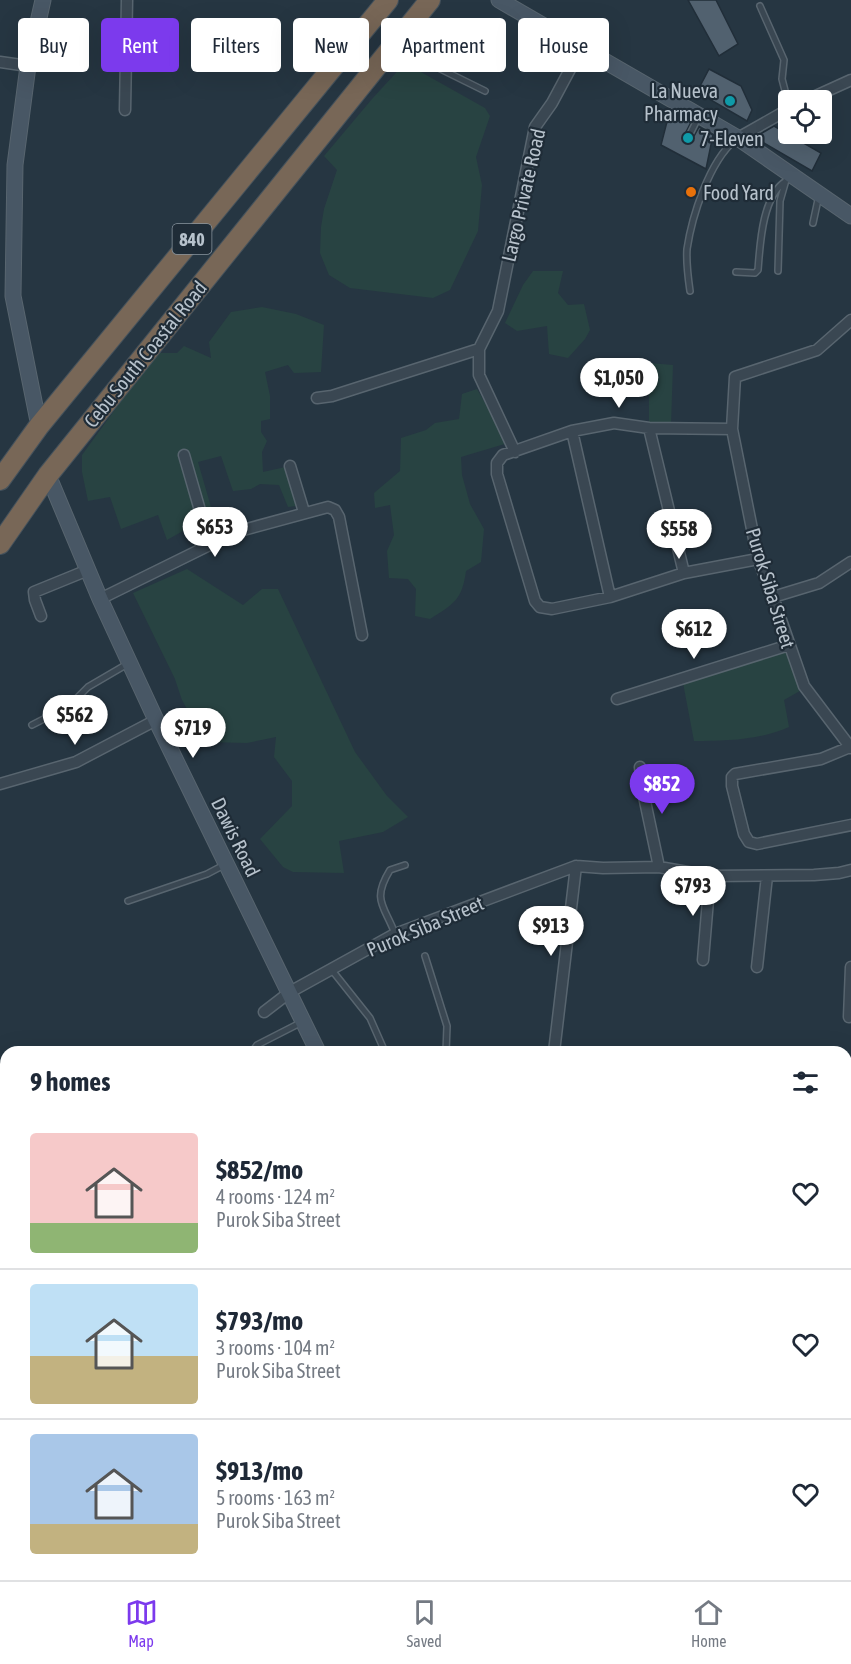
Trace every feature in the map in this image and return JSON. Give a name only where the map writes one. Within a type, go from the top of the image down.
[{"type":"highway","name":"Cebu South Coastal Road","points":[[0,480],[39,426],[388,0]]},
{"type":"highway","name":"Cebu South Coastal Road","points":[[416,18],[430,0]]},
{"type":"highway","name":"Cebu South Coastal Road","points":[[0,544],[48,475],[381,61]]},
{"type":"street","points":[[39,18],[43,0]]},
{"type":"street","points":[[125,110],[127,0]]},
{"type":"street","points":[[499,0],[531,18]]},
{"type":"street","points":[[0,62],[18,65]]},
{"type":"street","points":[[609,63],[738,138],[787,177],[820,194],[851,216]]},
{"type":"street","points":[[27,72],[15,165],[12,296],[39,426]]},
{"type":"street","name":"Largo Private Road","points":[[515,452],[479,375],[479,349],[498,311],[535,127],[552,103],[569,72]]},
{"type":"street","points":[[829,90],[851,80]]},
{"type":"street","points":[[738,138],[778,114]]},
{"type":"street","name":"Purok Siba Street","points":[[851,320],[816,350],[736,376],[734,378],[732,429],[758,559],[804,686],[851,748]]},
{"type":"street","points":[[316,398],[332,396],[479,349]]},
{"type":"street","points":[[732,429],[649,428],[614,423],[572,431],[503,455],[497,463],[496,474],[535,602],[540,607],[552,609],[610,597],[684,573],[758,559]]},
{"type":"street","points":[[649,428],[684,573]]},
{"type":"street","points":[[572,431],[610,597]]},
{"type":"street","points":[[184,455],[210,544]]},
{"type":"street","points":[[290,466],[304,513]]},
{"type":"street","name":"Dawis Road","points":[[48,475],[129,663],[315,1046]]},
{"type":"street","points":[[100,599],[236,532],[328,507],[335,510],[339,517],[362,635]]},
{"type":"street","points":[[773,597],[819,584],[851,562]]},
{"type":"street","points":[[41,616],[34,600],[34,592],[88,570]]},
{"type":"street","points":[[617,699],[789,645]]},
{"type":"street","points":[[0,784],[76,762],[156,720]]},
{"type":"street","points":[[851,748],[821,759],[735,774],[732,777],[732,786],[744,834],[749,842],[758,844],[851,825]]},
{"type":"street","points":[[640,767],[659,867]]},
{"type":"street","points":[[555,1046],[576,866]]},
{"type":"street","name":"Purok Siba Street","points":[[264,1012],[290,992],[395,934],[576,866],[659,867],[710,876],[814,875],[851,870]]},
{"type":"street","points":[[703,960],[710,876]]},
{"type":"street","points":[[757,967],[767,876]]},
{"type":"street","points":[[849,1017],[851,967]]},
{"type":"street","points":[[0,1214],[0,1220]]},
{"type":"lane","points":[[760,6],[784,60],[782,79],[785,90]]},
{"type":"lane","points":[[446,72],[485,91]]},
{"type":"lane","points":[[690,134],[699,115]]},
{"type":"lane","points":[[690,291],[687,257],[695,218],[708,177],[726,147],[738,138]]},
{"type":"lane","points":[[778,271],[780,201],[787,177]]},
{"type":"lane","points":[[736,272],[755,273],[758,270],[765,213],[780,185],[787,177]]},
{"type":"lane","points":[[813,223],[820,194]]},
{"type":"lane","points":[[32,725],[69,706],[88,687],[129,663]]},
{"type":"lane","points":[[128,901],[207,874],[226,864]]},
{"type":"lane","points":[[395,934],[381,904],[381,887],[390,870],[405,865]]},
{"type":"lane","points":[[425,956],[447,1026],[446,1046]]},
{"type":"lane","points":[[331,969],[369,1018],[382,1046]]},
{"type":"lane","points":[[256,1046],[304,1021]]},
{"type":"green space","points":[[397,72],[421,72],[485,108],[490,116],[476,157],[482,185],[478,231],[450,290],[433,298],[350,288],[329,275],[320,253],[324,209],[337,170],[324,156]]},
{"type":"green space","points":[[533,271],[563,271],[558,293],[568,305],[584,304],[590,330],[568,358],[549,354],[547,326],[517,331],[505,323],[523,285]]},
{"type":"green space","points":[[262,307],[296,314],[324,325],[321,372],[294,373],[288,365],[265,372],[270,396],[270,419],[261,421],[261,432],[267,441],[262,452],[263,472],[290,466],[296,506],[288,507],[279,485],[260,484],[251,489],[233,491],[221,456],[198,462],[213,514],[167,540],[158,515],[121,529],[110,497],[88,501],[82,472],[82,455],[156,353],[177,353],[184,346],[211,358],[209,342],[231,312]]},
{"type":"green space","points":[[649,363],[673,365],[671,425],[649,425]]},
{"type":"green space","points":[[477,389],[508,443],[461,457],[462,475],[470,504],[484,529],[481,562],[466,571],[462,589],[451,605],[430,619],[415,616],[416,589],[408,579],[389,578],[387,551],[394,535],[390,505],[375,508],[374,493],[400,471],[401,438],[426,430],[435,423],[459,419],[462,394]]},
{"type":"green space","points":[[187,569],[243,605],[262,589],[278,589],[355,752],[387,796],[408,817],[383,832],[339,841],[344,873],[293,872],[283,867],[260,839],[292,806],[292,781],[274,757],[276,737],[247,743],[205,742],[182,700],[175,679],[133,593]]},
{"type":"green space","points":[[787,648],[805,688],[784,700],[789,727],[754,737],[694,741],[683,683]]},
{"type":"building","points":[[688,0],[716,0],[738,44],[719,56]]},
{"type":"building","name":"La Nueva Pharmacy","points":[[709,69],[741,86],[752,110],[747,121],[697,92]]},
{"type":"building","name":"7-Eleven","points":[[670,110],[691,122],[685,134],[687,138],[693,138],[699,127],[713,135],[706,169],[661,145]]},
{"type":"building","points":[[774,126],[778,128],[778,144],[805,144],[821,153],[812,171],[757,139]]},
{"type":"place","name":"La Nueva Pharmacy","points":[[730,101]]},
{"type":"place","name":"7-Eleven","points":[[688,138]]},
{"type":"place","name":"Food Yard","points":[[691,192]]}]
